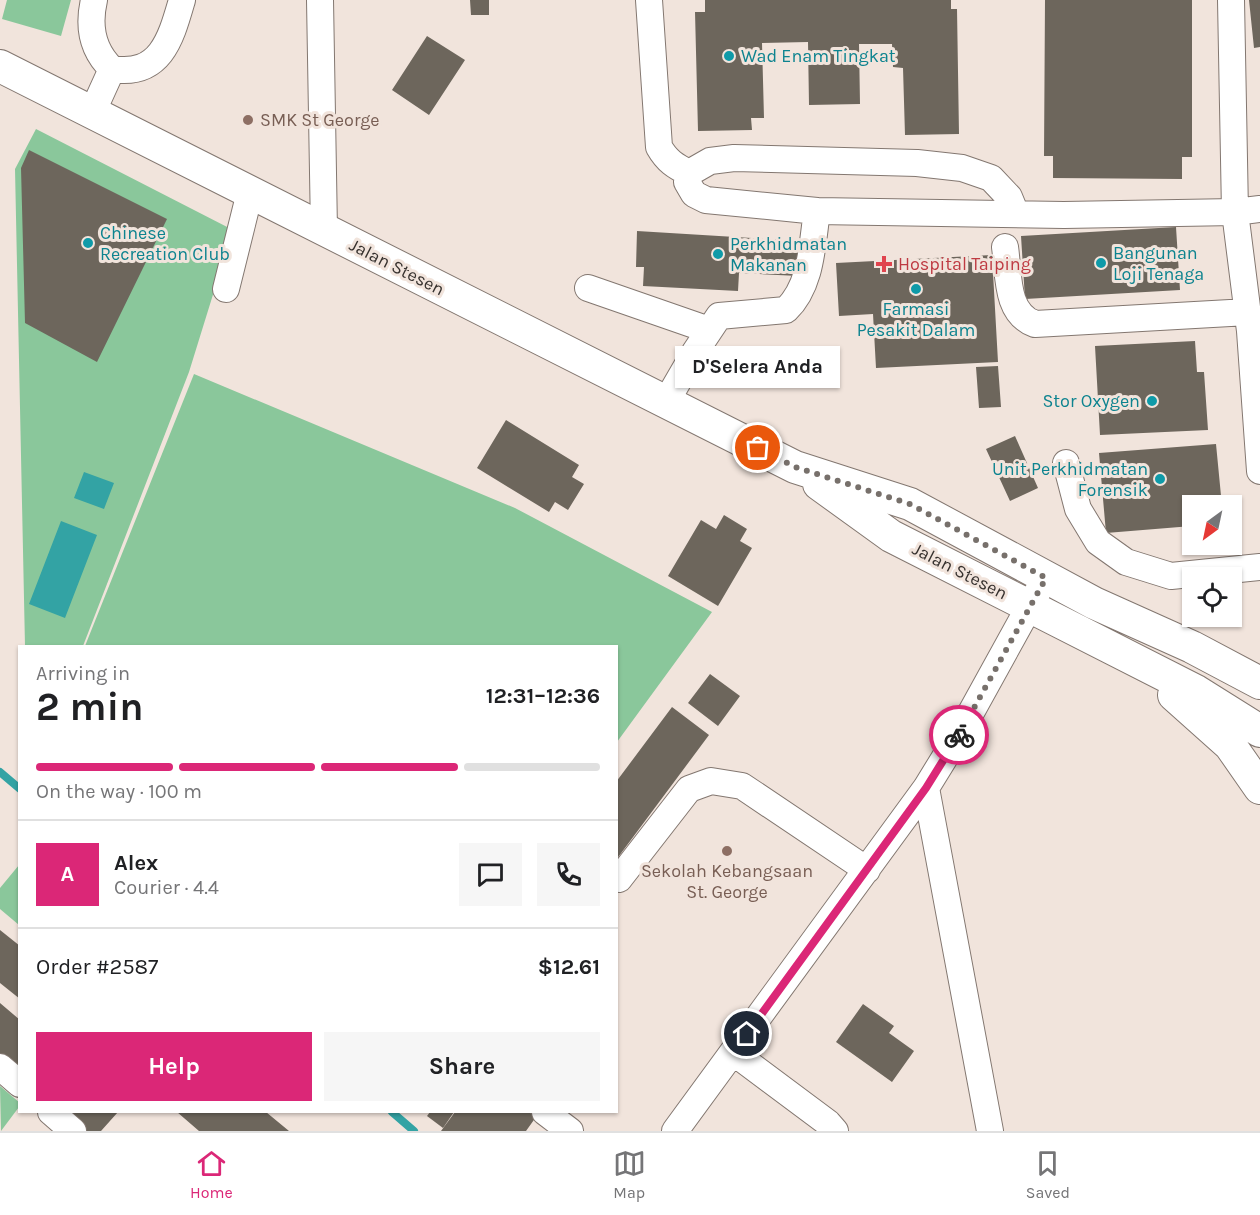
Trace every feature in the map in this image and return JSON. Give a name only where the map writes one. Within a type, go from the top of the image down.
[{"type":"main road","name":"Jalan Stesen","points":[[0,66],[795,467],[910,504],[1094,603],[1192,647],[1260,683]]},
{"type":"main road","name":"Jalan Stesen","points":[[795,467],[891,536],[1196,691],[1260,731]]},
{"type":"main road","points":[[1094,603],[1164,648],[1213,675],[1260,696]]},
{"type":"main road","points":[[1129,658],[1230,744],[1260,788]]},
{"type":"street","points":[[94,0],[92,20],[95,46],[101,59],[112,69],[129,72],[142,69],[156,58],[172,33],[182,0]]},
{"type":"street","points":[[320,0],[324,230]]},
{"type":"street","points":[[649,0],[659,147],[666,159],[689,173]]},
{"type":"street","points":[[1232,0],[1248,211],[1260,471]]},
{"type":"street","points":[[93,113],[112,69]]},
{"type":"street","points":[[1016,214],[1010,197],[991,177],[962,168],[917,163],[734,158],[710,161],[689,173],[687,182],[694,194],[706,200],[817,211],[1064,215],[1248,211]]},
{"type":"street","points":[[226,289],[250,192]]},
{"type":"street","points":[[666,402],[719,316],[786,310],[791,305],[808,273],[817,211]]},
{"type":"street","points":[[1005,247],[1011,299],[1020,316],[1035,324],[1253,324]]},
{"type":"street","points":[[588,288],[709,330]]},
{"type":"street","points":[[1066,463],[1078,509],[1098,542],[1126,562],[1172,576],[1260,567]]},
{"type":"street","points":[[675,1131],[926,788],[958,736],[1046,578]]},
{"type":"street","points":[[619,879],[689,789],[711,781],[742,786],[867,870]]},
{"type":"street","points":[[926,788],[990,1131]]},
{"type":"street","points":[[733,1052],[828,1123],[835,1131]]},
{"type":"street","points":[[0,1067],[18,1082]]},
{"type":"street","points":[[52,1113],[73,1131]]},
{"type":"street","points":[[546,1113],[570,1131]]},
{"type":"green space","points":[[7,0],[71,0],[61,36],[2,19]]},
{"type":"green space","points":[[36,129],[233,230],[189,372],[83,645],[25,645],[15,169]]},
{"type":"green space","points":[[194,374],[515,508],[712,612],[618,741],[618,645],[85,645]]},
{"type":"green space","points":[[18,866],[18,924],[0,909],[0,888]]},
{"type":"green space","points":[[0,1086],[18,1101],[18,1108],[1,1131]]},
{"type":"water","points":[[84,472],[114,483],[104,509],[74,498]]},
{"type":"water","points":[[61,521],[97,535],[65,618],[29,604]]},
{"type":"building","points":[[470,0],[489,0],[489,15],[471,15]]},
{"type":"building","name":"Wad Enam Tingkat","points":[[705,0],[951,0],[951,9],[957,9],[959,134],[905,135],[903,68],[893,67],[892,44],[859,44],[860,104],[809,105],[808,42],[762,43],[764,118],[751,118],[752,130],[698,131],[695,12],[705,12]]},
{"type":"building","points":[[1045,0],[1192,0],[1192,157],[1182,157],[1182,179],[1053,178],[1053,156],[1044,156]]},
{"type":"building","points":[[1249,0],[1260,0],[1260,47],[1254,48]]},
{"type":"building","points":[[427,36],[465,60],[429,115],[392,90]]},
{"type":"building","name":"Chinese Recreation Club","points":[[29,150],[167,219],[97,362],[25,323],[21,168]]},
{"type":"building","name":"Bangunan Loji Tenaga","points":[[1176,227],[1180,290],[1025,299],[1021,236]]},
{"type":"building","name":"Perkhidmatan Makanan","points":[[637,231],[801,241],[799,276],[739,273],[738,291],[643,286],[644,267],[636,267]]},
{"type":"building","name":"Farmasi Pesakit Dalam","points":[[992,255],[998,362],[876,368],[873,314],[839,316],[836,263]]},
{"type":"building","name":"Stor Oxygen","points":[[1195,341],[1197,372],[1204,372],[1208,430],[1100,435],[1095,346]]},
{"type":"building","points":[[998,366],[1001,407],[979,408],[976,367]]},
{"type":"building","points":[[506,420],[579,465],[572,477],[584,484],[568,510],[555,502],[549,512],[477,468]]},
{"type":"building","points":[[1015,436],[1038,488],[1010,501],[986,449]]},
{"type":"building","name":"Unit Perkhidmatan Forensik","points":[[1216,444],[1221,495],[1182,495],[1182,527],[1106,533],[1099,453]]},
{"type":"building","points":[[724,515],[747,529],[740,541],[752,548],[718,606],[668,576],[701,520],[716,529]]},
{"type":"building","points":[[710,674],[740,696],[718,726],[688,703]]},
{"type":"building","points":[[672,707],[709,735],[618,857],[618,779]]},
{"type":"building","points":[[0,930],[18,944],[18,997],[0,983]]},
{"type":"building","points":[[0,1003],[18,1018],[18,1075],[0,1061]]},
{"type":"building","points":[[863,1004],[894,1026],[889,1033],[914,1051],[892,1082],[836,1042]]},
{"type":"building","points":[[60,1113],[117,1113],[101,1131],[82,1131]]},
{"type":"building","points":[[178,1113],[267,1113],[289,1131],[199,1131]]},
{"type":"building","points":[[429,1113],[453,1113],[443,1128],[427,1116]]},
{"type":"building","points":[[454,1113],[530,1113],[536,1117],[526,1131],[441,1131]]},
{"type":"waterway","points":[[0,772],[18,787]]},
{"type":"waterway","points":[[393,1113],[414,1131]]},
{"type":"way so far","points":[[758,448],[795,467],[910,504],[1046,578],[959,735]]},
{"type":"place","name":"Wad Enam Tingkat","points":[[729,56]]},
{"type":"place","name":"SMK St George","points":[[248,120]]},
{"type":"place","name":"Chinese Recreation Club","points":[[88,243]]},
{"type":"place","name":"Perkhidmatan Makanan","points":[[718,254]]},
{"type":"place","name":"Bangunan Loji Tenaga","points":[[1101,263]]},
{"type":"place","name":"Hospital Taiping","points":[[884,264]]},
{"type":"place","name":"Farmasi Pesakit Dalam","points":[[916,289]]},
{"type":"place","name":"Stor Oxygen","points":[[1152,401]]},
{"type":"place","name":"D'Selera Anda","points":[[758,448]]},
{"type":"place","name":"Unit Perkhidmatan Forensik","points":[[1160,479]]},
{"type":"place","name":"Sekolah Kebangsaan St. George","points":[[727,851]]},
{"type":"route","points":[[747,1034],[926,788],[959,735]]}]
